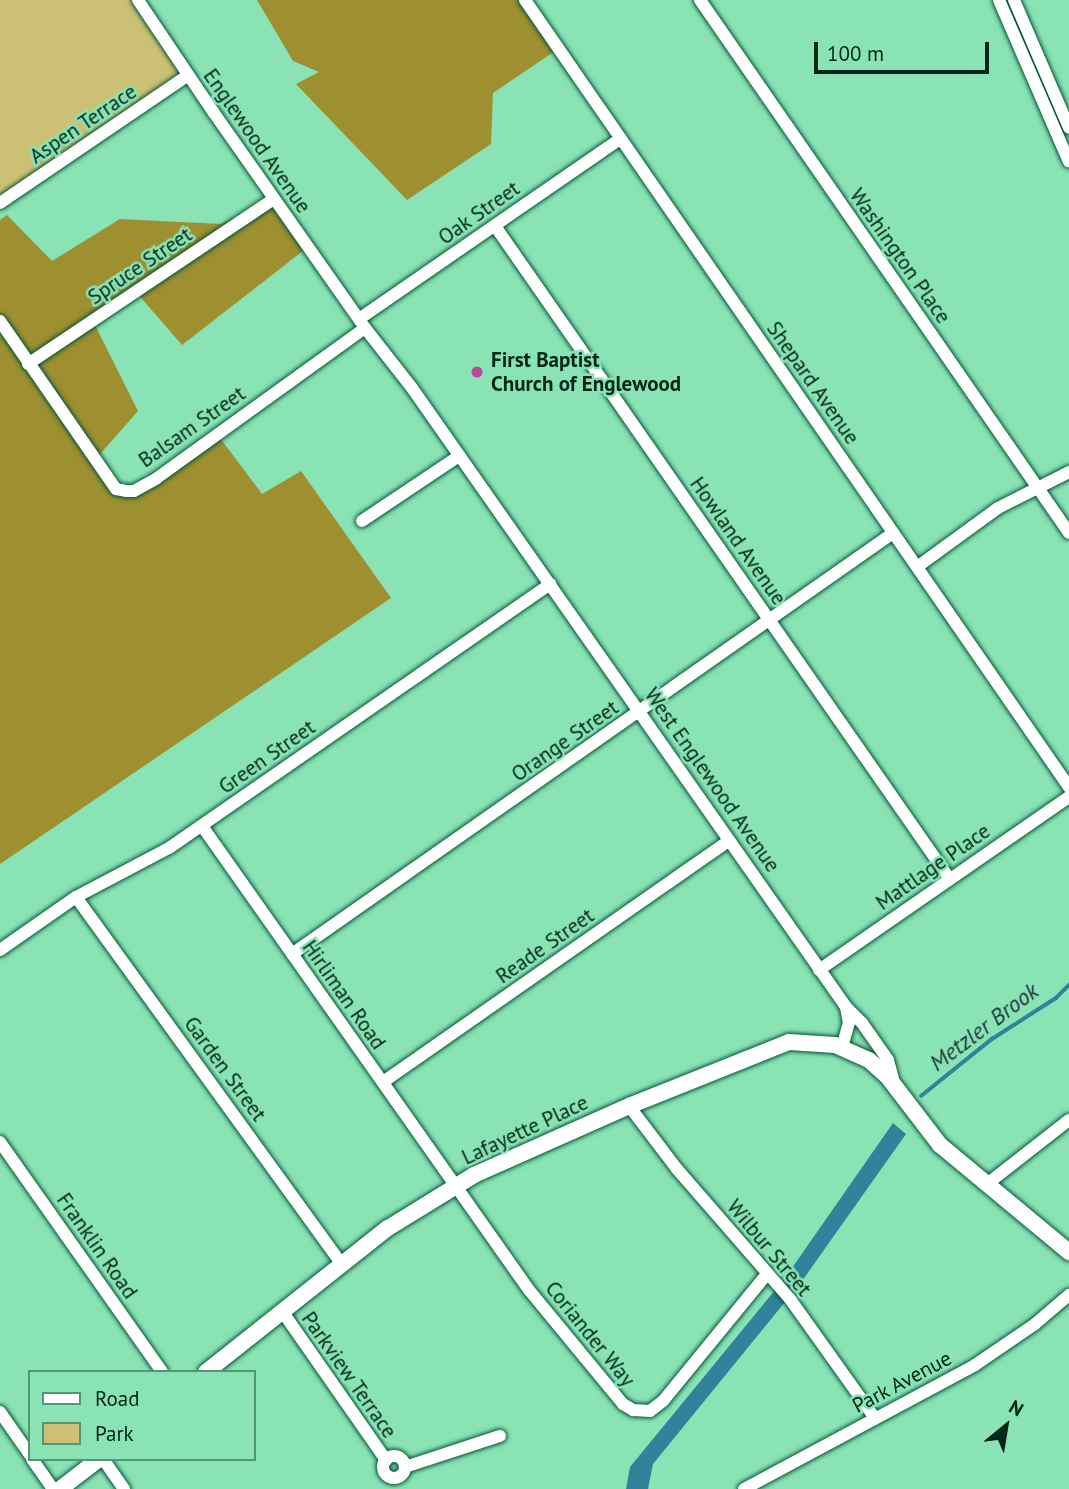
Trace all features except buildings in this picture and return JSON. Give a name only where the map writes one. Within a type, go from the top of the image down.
[{"type":"street","name":"Englewood Avenue","points":[[138,0],[187,76],[348,303]]},
{"type":"street","name":"Shepard Avenue","points":[[525,0],[1069,788]]},
{"type":"street","name":"Washington Place","points":[[700,0],[1069,533]]},
{"type":"street","points":[[999,0],[1069,162]]},
{"type":"street","points":[[1014,0],[1069,128]]},
{"type":"street","name":"Aspen Terrace","points":[[0,203],[187,76]]},
{"type":"street","name":"Oak Street","points":[[287,383],[495,226],[620,139]]},
{"type":"street","name":"Spruce Street","points":[[29,364],[274,199]]},
{"type":"street","name":"Howland Avenue","points":[[495,226],[949,878]]},
{"type":"street","name":"West Englewood Avenue","points":[[348,303],[550,584],[819,970],[888,1060],[895,1087],[934,1138],[1069,1252]]},
{"type":"street","points":[[0,321],[29,364]]},
{"type":"street","name":"Balsam Street","points":[[29,364],[116,489],[134,491],[157,478],[287,383]]},
{"type":"street","points":[[362,521],[459,456]]},
{"type":"street","points":[[917,567],[998,508],[1069,472]]},
{"type":"street","name":"Orange Street","points":[[292,954],[893,533]]},
{"type":"street","name":"Green Street","points":[[0,950],[76,897],[156,856],[202,826],[550,584]]},
{"type":"street","name":"Mattlage Place","points":[[819,970],[1069,797]]},
{"type":"street","name":"Hirliman Road","points":[[202,826],[454,1186]]},
{"type":"street","name":"Reade Street","points":[[383,1082],[729,841]]},
{"type":"street","name":"Garden Street","points":[[76,897],[342,1264]]},
{"type":"street","points":[[842,1047],[849,1023],[846,1007]]},
{"type":"street","name":"Lafayette Place","points":[[208,1370],[388,1228],[454,1186],[516,1154],[629,1106],[782,1044],[817,1041],[842,1047],[869,1060],[895,1087]]},
{"type":"street","name":"Wilbur Street","points":[[629,1106],[677,1170],[790,1299],[875,1418]]},
{"type":"street","points":[[987,1184],[1069,1120]]},
{"type":"street","name":"Franklin Road","points":[[0,1142],[161,1370]]},
{"type":"street","name":"Coriander Way","points":[[454,1186],[528,1290],[614,1395],[633,1410],[650,1411],[663,1401],[769,1275]]},
{"type":"street","name":"Park Avenue","points":[[744,1489],[1006,1346],[1069,1295]]},
{"type":"street","name":"Parkview Terrace","points":[[282,1311],[386,1460],[397,1457],[405,1467],[500,1436]]},
{"type":"street","points":[[0,1412],[28,1453]]},
{"type":"street","points":[[34,1461],[53,1489]]},
{"type":"street","points":[[60,1489],[98,1461]]},
{"type":"street","points":[[103,1461],[124,1489]]},
{"type":"green space","points":[[0,0],[137,0],[187,76],[0,203]]},
{"type":"shaded area","points":[[257,0],[525,0],[558,49],[493,93],[491,144],[407,200],[296,84],[319,72],[293,61]]},
{"type":"shaded area","points":[[274,199],[308,247],[182,345],[136,292],[93,321],[138,411],[94,461],[126,491],[217,434],[262,494],[301,471],[391,598],[0,864],[0,220],[7,215],[52,261],[120,219],[221,224]]},
{"type":"water","points":[[893,1123],[906,1134],[802,1281],[653,1464],[648,1489],[626,1489],[630,1467],[785,1278]]},
{"type":"waterway","name":"Metzler Brook","points":[[921,1096],[992,1039],[1056,998],[1069,985]]},
{"type":"place","name":"First Baptist Church of Englewood","points":[[477,372]]}]
